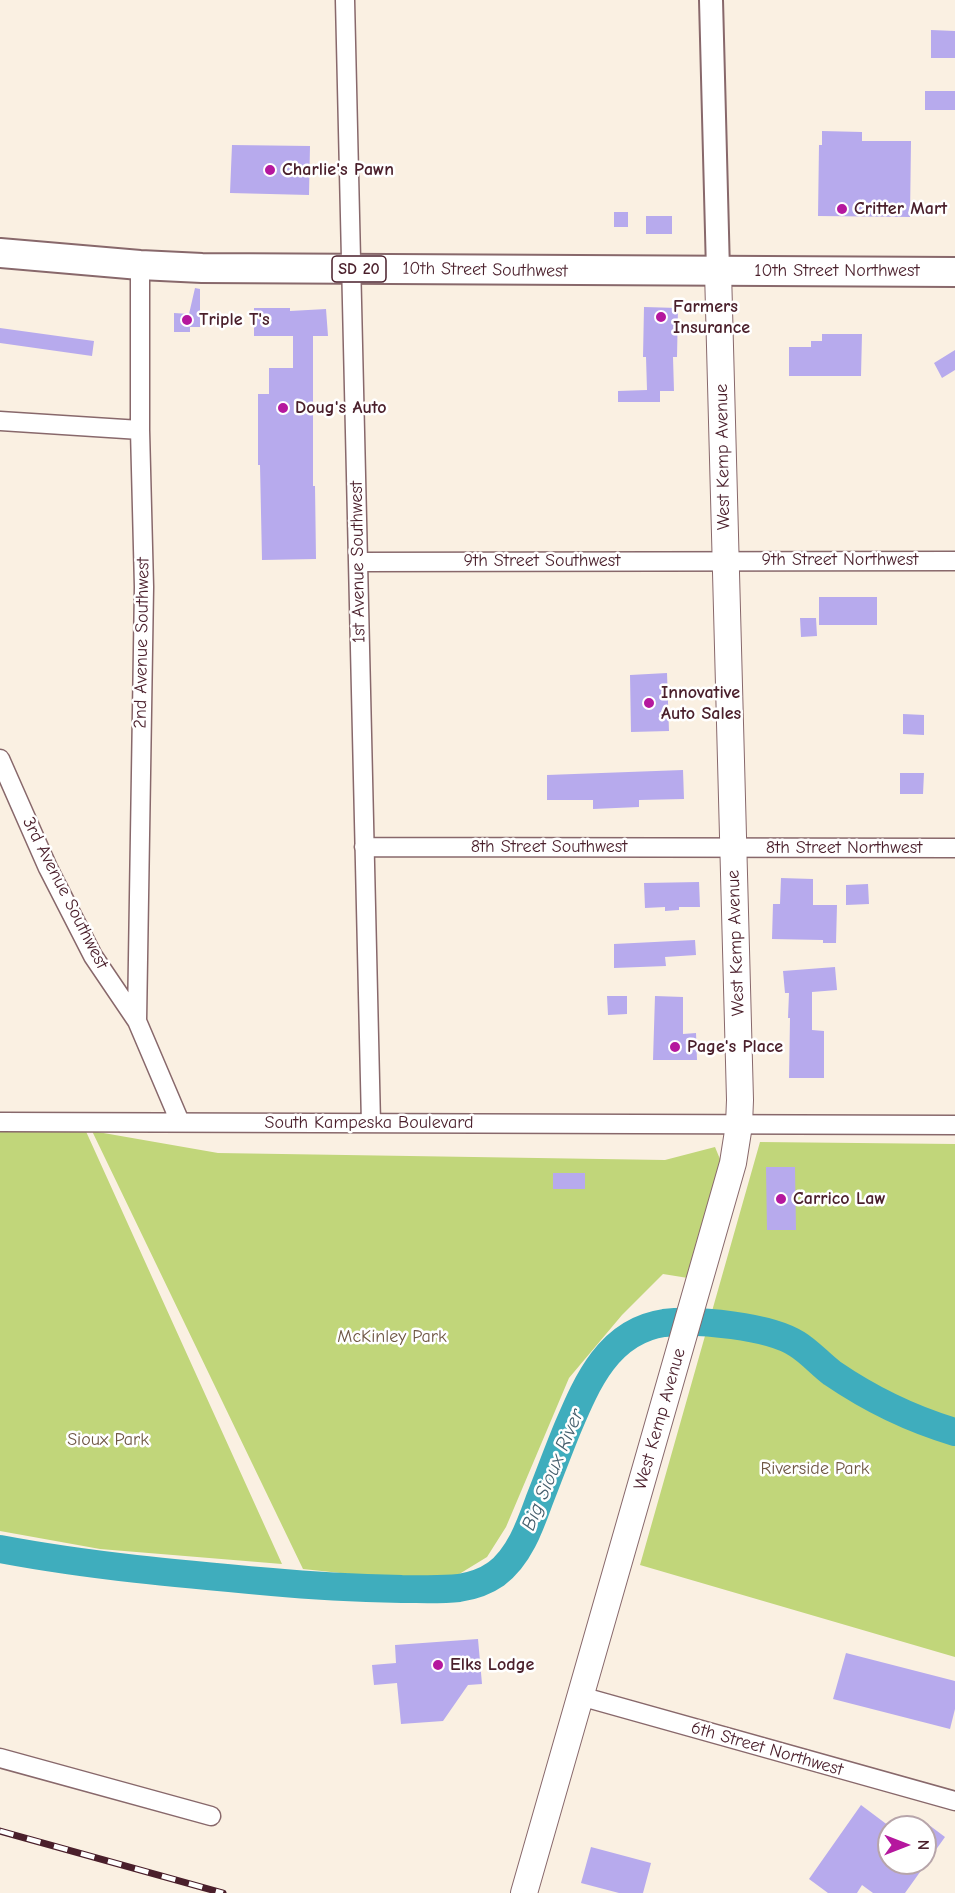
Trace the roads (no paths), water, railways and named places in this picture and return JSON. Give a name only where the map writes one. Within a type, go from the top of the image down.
[{"type":"main road","name":"10th Street Southwest","points":[[0,252],[140,265],[351,269],[718,271]]},
{"type":"main road","name":"10th Street Northwest","points":[[718,271],[955,272]]},
{"type":"main road","name":"West Kemp Avenue","points":[[524,1893],[703,1272],[733,1163],[739,1125],[718,271]]},
{"type":"street","name":"1st Avenue Southwest","points":[[345,0],[370,1123]]},
{"type":"street","name":"West Kemp Avenue","points":[[711,0],[718,271]]},
{"type":"street","name":"2nd Avenue Southwest","points":[[137,1021],[144,588],[140,430],[140,265]]},
{"type":"street","points":[[0,421],[140,430]]},
{"type":"street","name":"9th Street Southwest","points":[[358,562],[725,560]]},
{"type":"street","name":"9th Street Northwest","points":[[725,560],[955,561]]},
{"type":"street","name":"3rd Avenue Southwest","points":[[0,759],[48,868],[93,956],[137,1021],[180,1122]]},
{"type":"street","name":"8th Street Southwest","points":[[364,847],[733,848]]},
{"type":"street","name":"8th Street Northwest","points":[[733,848],[955,848]]},
{"type":"street","name":"South Kampeska Boulevard","points":[[0,1122],[955,1125]]},
{"type":"street","name":"6th Street Northwest","points":[[580,1696],[955,1801]]},
{"type":"street","points":[[0,1758],[212,1816]]},
{"type":"waterway","name":"Big Sioux River","points":[[0,1549],[136,1569],[304,1585],[431,1589],[474,1585],[488,1579],[504,1567],[523,1540],[575,1410],[602,1361],[628,1336],[664,1323],[695,1322],[732,1325],[785,1338],[802,1347],[832,1373],[876,1400],[923,1421],[955,1432]]},
{"type":"railway","points":[[0,1831],[223,1893]]},
{"type":"place","name":"Charlie's Pawn","points":[[270,170]]},
{"type":"place","name":"Critter Mart","points":[[842,209]]},
{"type":"place","name":"Farmers Insurance","points":[[661,317]]},
{"type":"place","name":"Triple T's","points":[[187,320]]},
{"type":"place","name":"Doug's Auto","points":[[283,408]]},
{"type":"place","name":"Innovative Auto Sales","points":[[649,703]]},
{"type":"place","name":"Page's Place","points":[[675,1047]]},
{"type":"place","name":"Carrico Law","points":[[781,1199]]},
{"type":"place","name":"Elks Lodge","points":[[438,1665]]},
{"type":"park label","name":"McKinley Park","points":[[392,1337]]},
{"type":"park label","name":"Sioux Park","points":[[108,1440]]},
{"type":"park label","name":"Riverside Park","points":[[815,1469]]}]
